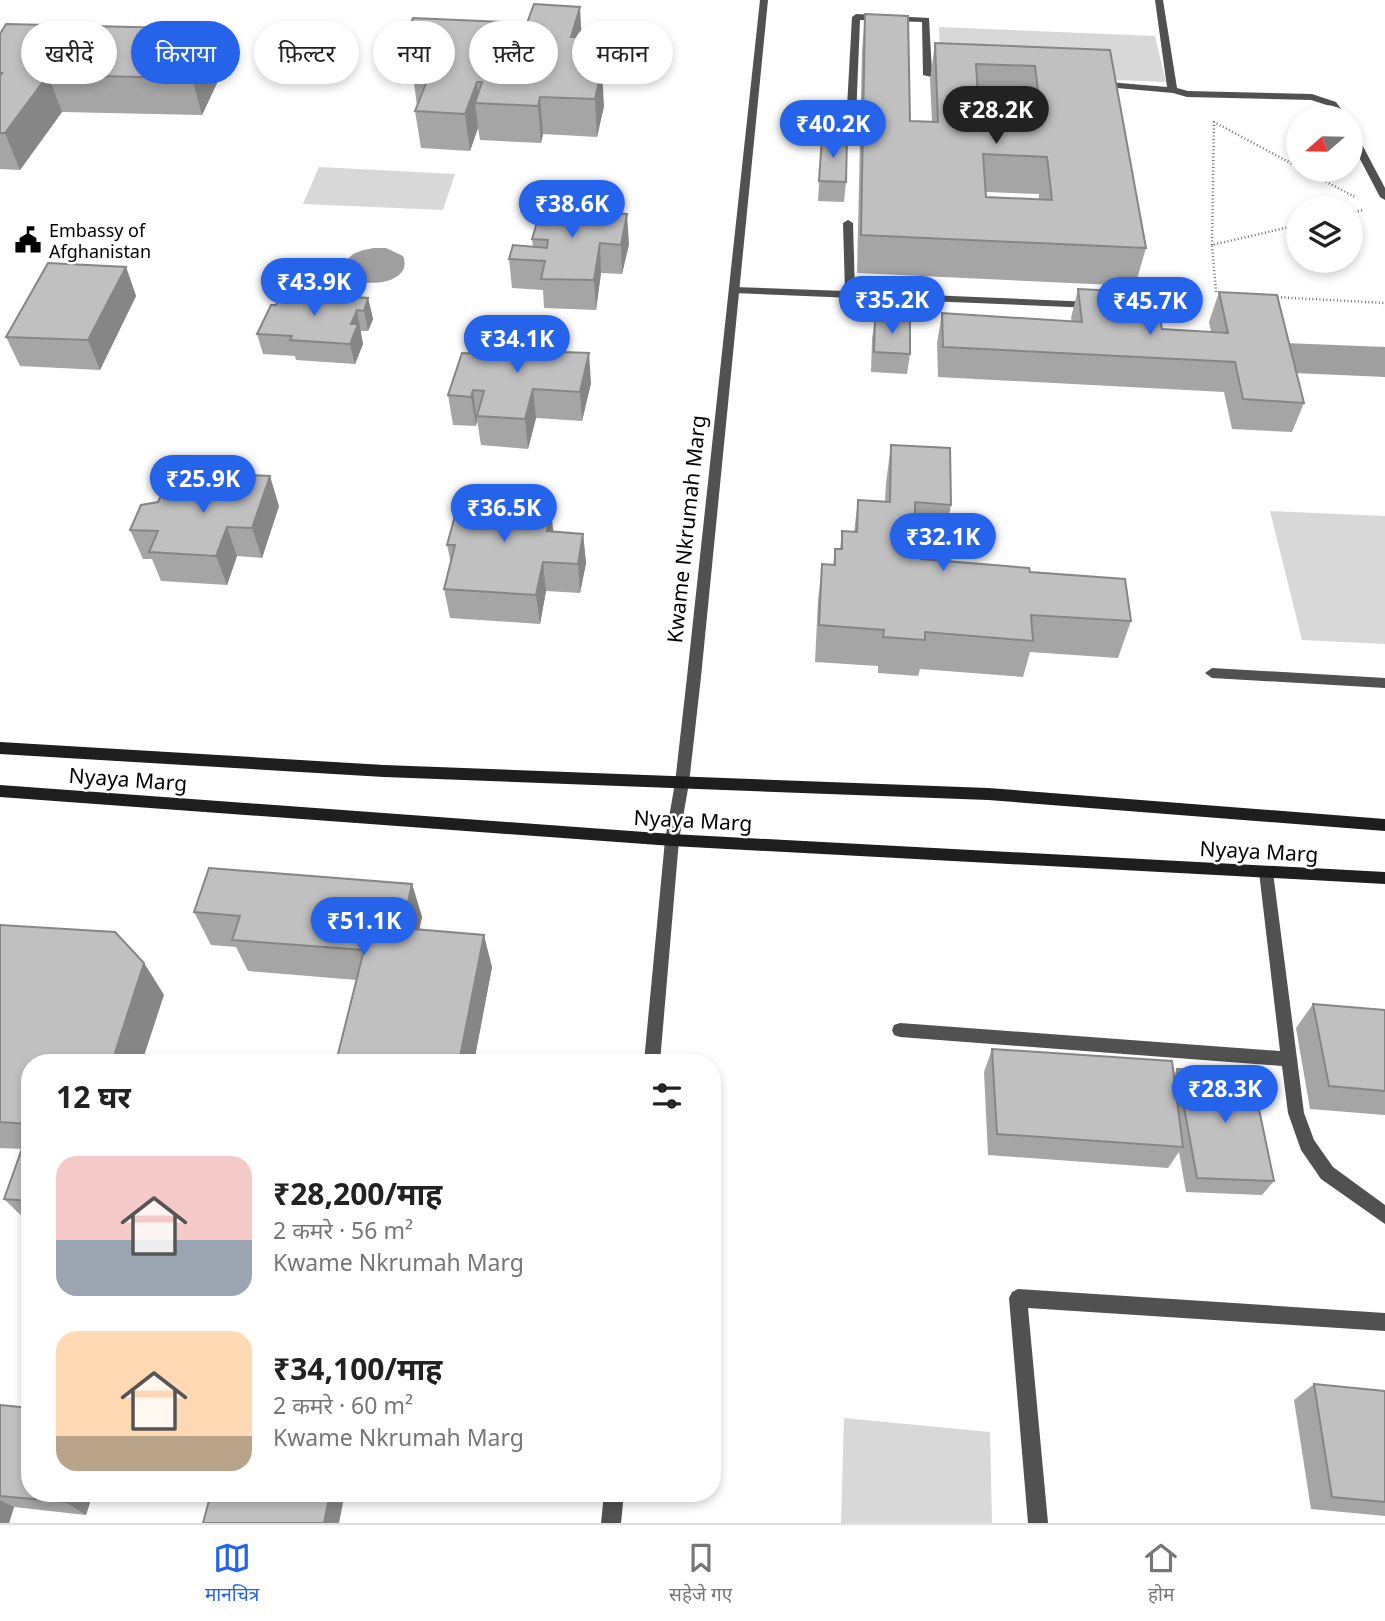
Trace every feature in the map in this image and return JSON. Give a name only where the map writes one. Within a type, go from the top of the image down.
[{"type":"street","name":"Kwame Nkrumah Marg","points":[[653,1054],[672,840],[682,783],[764,0]]},
{"type":"street","points":[[1159,0],[1171,86],[1174,90]]},
{"type":"street","points":[[850,143],[856,17],[926,20],[928,75],[959,78]]},
{"type":"street","points":[[1083,83],[1174,90],[1187,94],[1312,97],[1334,105]]},
{"type":"street","points":[[1363,156],[1385,197]]},
{"type":"street","points":[[848,222],[850,295]]},
{"type":"street","points":[[734,290],[1103,306]]},
{"type":"street","points":[[1130,307],[1184,309]]},
{"type":"street","points":[[1212,673],[1385,683]]},
{"type":"street","name":"Nyaya Marg","points":[[0,748],[384,771],[988,794],[1385,825]]},
{"type":"street","name":"Nyaya Marg","points":[[0,791],[672,840],[1385,878]]},
{"type":"street","points":[[1266,872],[1296,1114],[1307,1144],[1327,1173],[1385,1215]]},
{"type":"street","points":[[900,1030],[1289,1059]]},
{"type":"street","points":[[1038,1523],[1018,1298],[1385,1322]]},
{"type":"street","points":[[611,1523],[613,1502]]},
{"type":"path","points":[[1216,292],[1212,245],[1214,122],[1286,161]]},
{"type":"path","points":[[1327,182],[1353,196]]},
{"type":"path","points":[[1212,245],[1286,228]]},
{"type":"path","points":[[1269,297],[1385,303]]},
{"type":"shaded area","points":[[939,27],[1155,36],[1166,82],[941,73]]},
{"type":"shaded area","points":[[319,167],[455,174],[443,210],[303,204]]},
{"type":"shaded area","points":[[386,248],[403,256],[404,267],[398,276],[375,283],[351,278],[345,272],[348,259],[357,252]]},
{"type":"shaded area","points":[[1285,343],[1385,347],[1385,377],[1294,373]]},
{"type":"shaded area","points":[[1270,511],[1385,516],[1385,644],[1302,640]]},
{"type":"shaded area","points":[[844,1418],[990,1432],[992,1523],[841,1523]]},
{"type":"building","points":[[534,4],[580,7],[576,21],[572,21],[572,84],[598,84],[595,99],[540,97],[538,106],[475,103],[481,84],[558,84],[558,21],[528,21]]},
{"type":"building","points":[[865,14],[908,16],[910,121],[938,122],[935,43],[1110,50],[1146,248],[861,235]],"holes":[[[976,64],[1035,66],[1041,116],[979,113]],[[983,154],[1047,157],[1052,200],[986,197]]]},
{"type":"building","points":[[413,18],[481,21],[469,21],[469,84],[476,84],[465,114],[415,111],[426,84],[455,84],[455,21],[412,21]]},
{"type":"building","points":[[6,24],[21,24],[21,84],[41,84],[5,133],[0,133],[0,34]]},
{"type":"building","points":[[117,27],[131,27],[131,77],[117,76]]},
{"type":"building","points":[[822,137],[847,138],[846,182],[819,181]]},
{"type":"building","points":[[554,204],[604,206],[603,213],[627,214],[621,245],[600,243],[594,280],[541,279],[545,261],[509,259],[513,245],[547,248],[548,240],[532,239],[541,209],[553,210]]},
{"type":"building","points":[[48,263],[126,267],[88,340],[6,337]]},
{"type":"building","points":[[1078,289],[1155,293],[1162,329],[1228,333],[1219,292],[1277,295],[1304,403],[1243,399],[1235,362],[943,347],[942,313],[1082,322]]},
{"type":"building","points":[[282,292],[368,298],[364,311],[357,310],[351,324],[358,324],[350,344],[290,340],[292,336],[257,334],[271,305],[276,305]]},
{"type":"building","points":[[875,318],[910,320],[910,354],[874,352]]},
{"type":"building","points":[[488,338],[565,344],[563,352],[589,353],[580,392],[533,389],[525,419],[477,416],[484,391],[473,390],[471,397],[448,395],[462,353],[483,354]]},
{"type":"building","points":[[891,445],[950,448],[951,505],[915,502],[915,536],[921,536],[921,559],[1029,568],[1030,572],[1125,579],[1131,621],[1031,615],[1033,641],[925,632],[925,640],[883,637],[884,630],[819,625],[822,564],[835,565],[835,549],[842,549],[842,531],[857,532],[858,500],[890,502]]},
{"type":"building","points":[[207,473],[270,476],[252,528],[227,527],[216,556],[149,552],[158,531],[130,530],[141,505],[158,502],[161,496],[198,498]]},
{"type":"building","points":[[462,490],[525,494],[522,507],[551,509],[547,531],[583,534],[578,564],[543,562],[536,595],[444,589],[455,545],[447,545]]},
{"type":"building","points":[[209,868],[412,884],[402,928],[484,935],[461,1054],[338,1054],[364,950],[232,940],[240,916],[194,912]]},
{"type":"building","points":[[0,925],[115,932],[144,963],[115,1054],[21,1054],[21,1123],[0,1122]]},
{"type":"building","points":[[1313,1004],[1385,1010],[1385,1091],[1329,1086]]},
{"type":"building","points":[[992,1049],[1172,1061],[1183,1147],[997,1134]]},
{"type":"building","points":[[1177,1069],[1251,1071],[1274,1181],[1197,1178]]},
{"type":"building","points":[[21,1151],[21,1200],[4,1199]]},
{"type":"building","points":[[1314,1384],[1385,1391],[1385,1502],[1332,1497]]},
{"type":"building","points":[[0,1405],[21,1407],[21,1498],[0,1496]]},
{"type":"building","points":[[209,1502],[328,1502],[324,1523],[203,1523]]},
{"type":"place","name":"Embassy of Afghanistan","points":[[28,240]]}]
